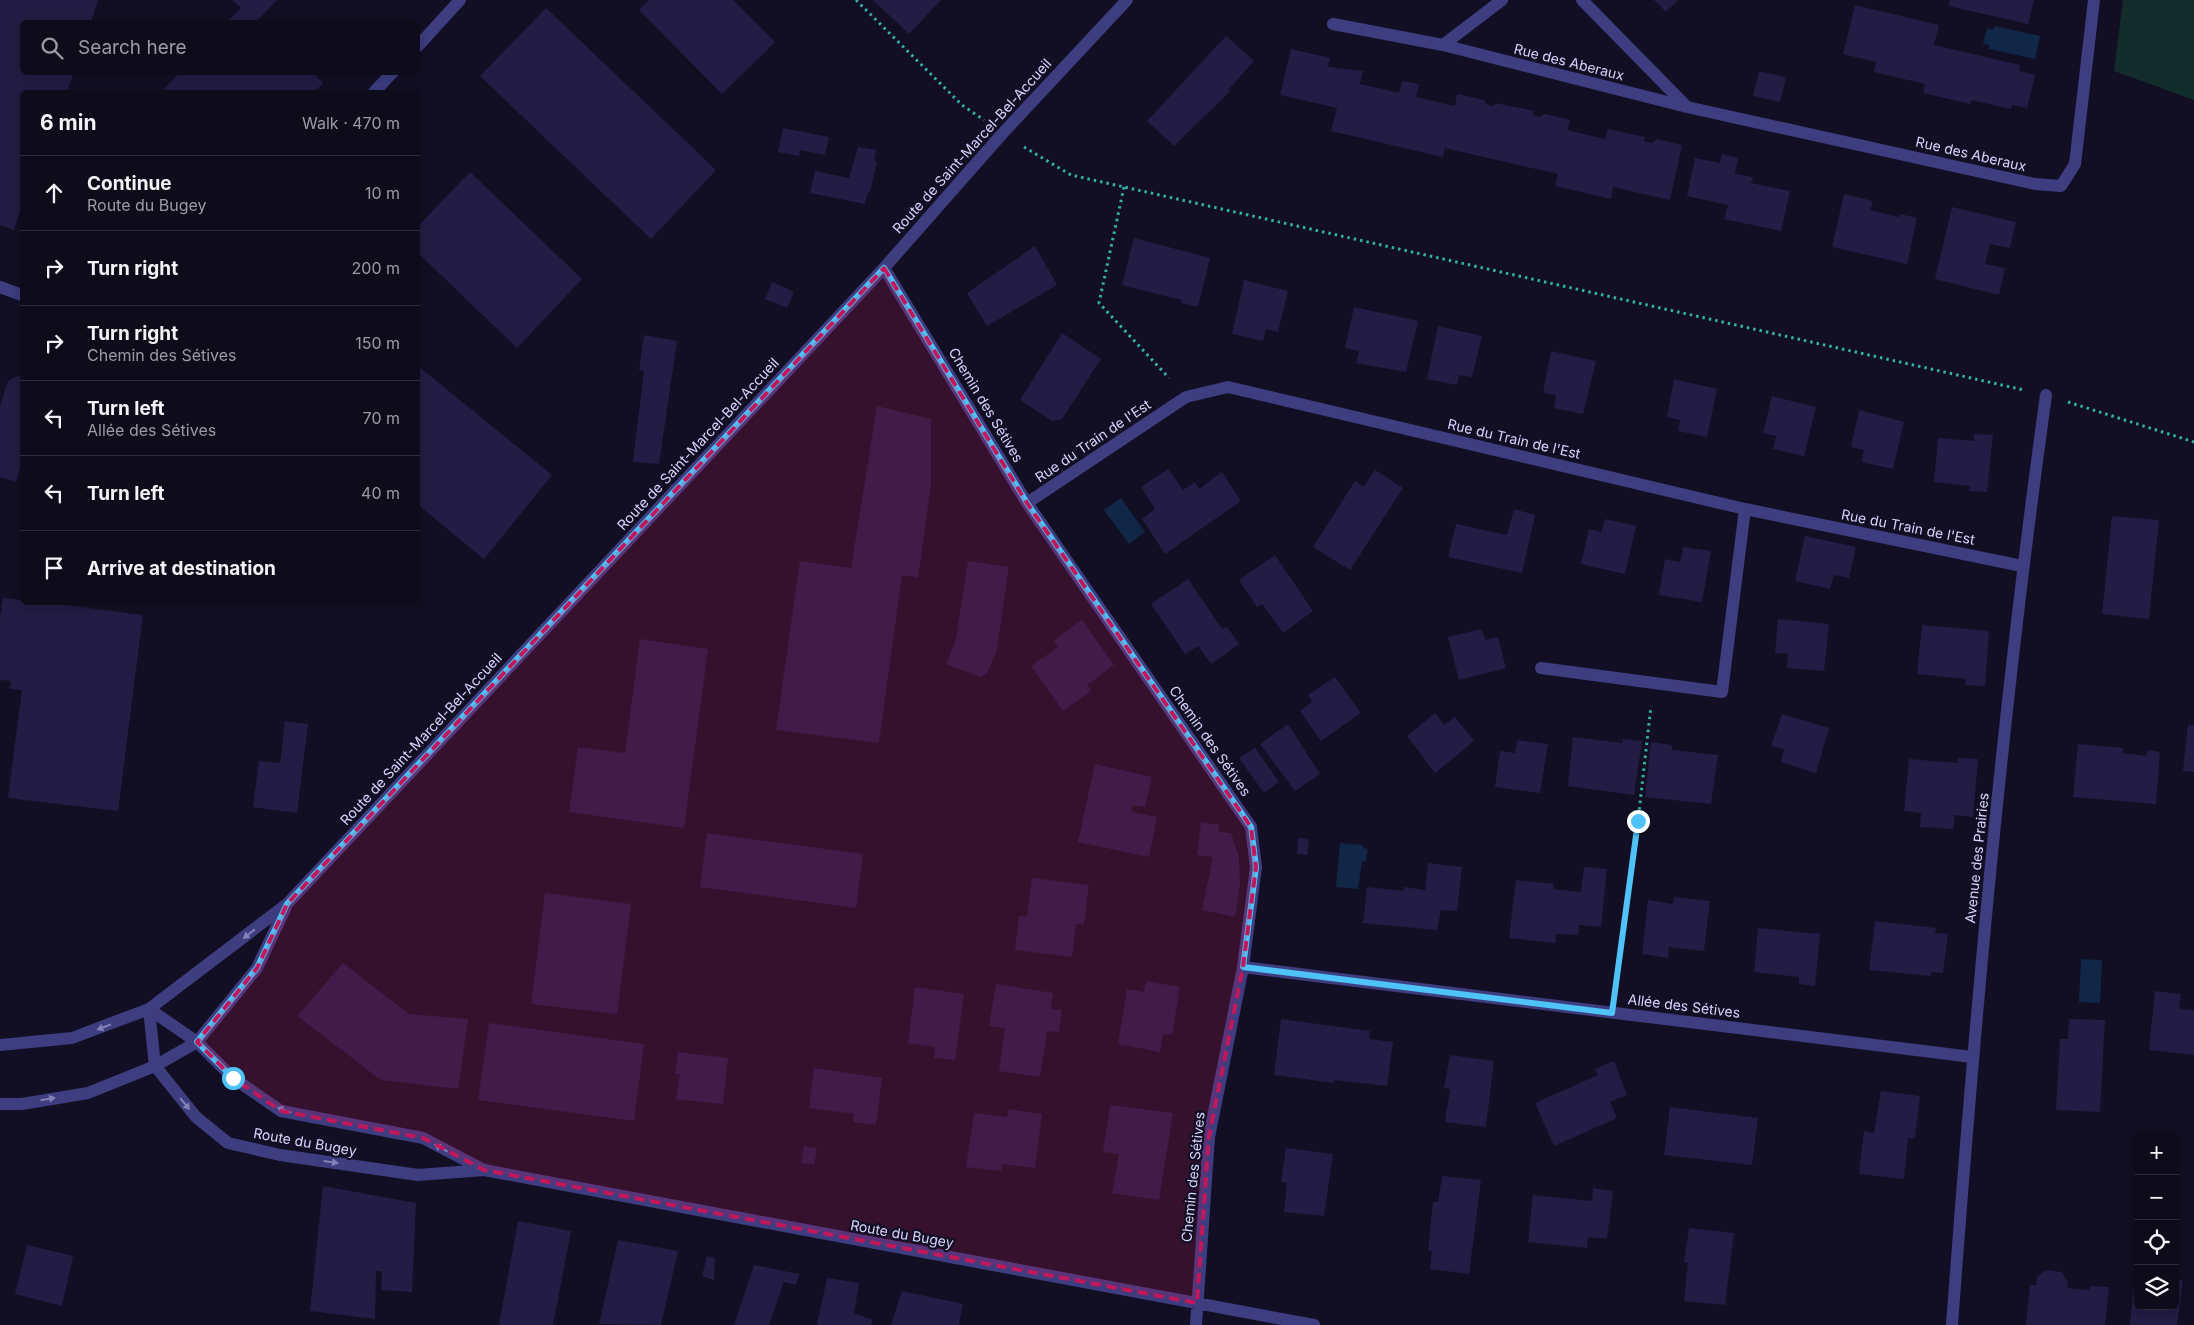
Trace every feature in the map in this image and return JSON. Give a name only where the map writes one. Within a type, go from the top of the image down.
[{"type":"street","points":[[420,44],[460,0]]},
{"type":"street","name":"Route de Saint-Marcel-Bel-Accueil","points":[[149,1009],[287,904],[884,268],[1002,134],[1127,0]]},
{"type":"street","points":[[1443,46],[1502,0]]},
{"type":"street","name":"Rue des Aberaux","points":[[1582,0],[1687,107]]},
{"type":"street","name":"Rue des Aberaux","points":[[1333,24],[1443,46],[1687,107],[2035,184],[2061,186],[2075,164],[2094,0]]},
{"type":"street","points":[[376,90],[390,75]]},
{"type":"street","name":"Chemin des Sétives","points":[[884,268],[1027,503],[1251,827],[1256,867],[1243,967],[1209,1137],[1196,1325]]},
{"type":"street","points":[[0,287],[20,293]]},
{"type":"street","name":"Rue du Train de l'Est","points":[[1027,503],[1186,397],[1228,386],[1745,510],[2022,566]]},
{"type":"street","name":"Avenue des Prairies","points":[[1952,1325],[1972,1057],[2022,566],[2046,395]]},
{"type":"street","points":[[1541,668],[1722,692],[1745,510]]},
{"type":"street","name":"Route de Saint-Marcel-Bel-Accueil","points":[[197,1042],[257,968],[287,904]]},
{"type":"street","name":"Allée des Sétives","points":[[1243,967],[1972,1057]]},
{"type":"street","points":[[0,1045],[72,1038],[149,1009],[154,1066]]},
{"type":"street","name":"Route du Bugey","points":[[149,1009],[197,1042],[233,1078],[280,1111],[423,1138],[484,1170]]},
{"type":"street","points":[[0,1104],[22,1104],[88,1093],[154,1066],[197,1042]]},
{"type":"street","name":"Route du Bugey","points":[[154,1066],[196,1117],[228,1142],[280,1155],[418,1175],[484,1170],[1314,1325]]},
{"type":"path","points":[[856,0],[962,105],[1002,134],[1071,175],[2046,395],[2194,442]]},
{"type":"path","points":[[1124,187],[1098,303],[1186,397]]},
{"type":"path","points":[[1612,1013],[1638,821],[1652,683]]},
{"type":"highlighted area","points":[[884,268],[1027,503],[1251,827],[1256,867],[1243,967],[1209,1137],[1197,1303],[484,1170],[423,1138],[281,1111],[233,1078],[197,1042],[257,968],[287,904]]},
{"type":"green space","points":[[2123,0],[2194,0],[2194,100],[2114,71]]},
{"type":"water","points":[[1995,26],[2040,36],[2035,59],[1989,49],[1989,45],[1983,44],[1987,28],[1993,30]]},
{"type":"water","points":[[1121,498],[1145,532],[1129,544],[1104,510]]},
{"type":"water","points":[[1340,843],[1363,845],[1363,848],[1368,849],[1366,860],[1362,862],[1358,889],[1336,887]]},
{"type":"water","points":[[2081,959],[2102,960],[2100,1003],[2079,1002]]},
{"type":"building","points":[[0,0],[98,0],[92,20],[20,20],[20,75],[73,75],[68,90],[20,90],[20,210],[14,230],[0,225]]},
{"type":"building","points":[[232,0],[277,0],[258,20],[229,20],[241,8]]},
{"type":"building","points":[[649,0],[733,0],[775,42],[722,94],[639,10]]},
{"type":"building","points":[[873,0],[941,0],[909,34]]},
{"type":"building","points":[[1654,0],[1678,0],[1666,12]]},
{"type":"building","points":[[1950,0],[2034,0],[2028,24],[1949,6]]},
{"type":"building","points":[[1855,5],[1939,25],[1934,45],[2020,65],[2019,71],[2035,75],[2027,108],[2012,105],[2011,109],[1971,100],[1970,104],[1923,93],[1925,84],[1874,72],[1876,62],[1843,54]]},
{"type":"building","points":[[546,8],[716,170],[651,239],[480,76]]},
{"type":"building","points":[[1226,36],[1254,61],[1228,90],[1230,91],[1174,146],[1147,121]]},
{"type":"building","points":[[1291,49],[1330,58],[1328,67],[1363,71],[1360,84],[1399,93],[1402,81],[1419,84],[1416,97],[1455,106],[1457,94],[1484,100],[1487,105],[1494,106],[1495,103],[1534,111],[1533,115],[1540,117],[1545,114],[1570,120],[1567,130],[1605,139],[1608,129],[1645,137],[1644,141],[1652,143],[1657,139],[1682,145],[1670,200],[1613,187],[1611,199],[1555,186],[1558,174],[1445,148],[1443,157],[1331,131],[1337,108],[1280,95]]},
{"type":"building","points":[[1759,71],[1786,77],[1780,102],[1753,96]]},
{"type":"building","points":[[177,75],[315,75],[323,83],[316,90],[163,90]]},
{"type":"building","points":[[783,128],[829,137],[825,155],[800,150],[799,156],[778,152]]},
{"type":"building","points":[[858,147],[876,150],[874,161],[877,162],[870,192],[868,192],[865,204],[810,193],[815,171],[849,178]]},
{"type":"building","points":[[1722,154],[1738,158],[1735,174],[1753,177],[1751,183],[1790,191],[1781,231],[1724,219],[1728,205],[1687,196],[1695,158],[1720,163]]},
{"type":"building","points":[[470,172],[582,279],[517,348],[420,255],[420,224]]},
{"type":"building","points":[[1844,194],[1873,201],[1870,210],[1899,217],[1900,214],[1917,218],[1907,264],[1832,247]]},
{"type":"building","points":[[1952,207],[2016,222],[2010,248],[1990,244],[1985,264],[2005,268],[1999,295],[1935,279]]},
{"type":"building","points":[[1134,238],[1210,258],[1198,307],[1181,303],[1182,300],[1122,285]]},
{"type":"building","points":[[1035,246],[1057,285],[987,326],[967,293]]},
{"type":"building","points":[[1244,280],[1288,291],[1278,332],[1266,329],[1263,341],[1232,334]]},
{"type":"building","points":[[772,282],[794,292],[787,308],[765,299]]},
{"type":"building","points":[[1354,307],[1418,321],[1406,372],[1356,363],[1359,351],[1345,348]]},
{"type":"building","points":[[1438,326],[1482,336],[1472,377],[1459,375],[1457,385],[1427,379]]},
{"type":"building","points":[[1062,333],[1101,359],[1062,419],[1052,421],[1020,400]]},
{"type":"building","points":[[644,335],[677,341],[659,464],[633,462],[644,371],[639,370]]},
{"type":"building","points":[[1551,351],[1596,361],[1583,414],[1554,408],[1556,395],[1543,393]]},
{"type":"building","points":[[420,368],[552,475],[484,559],[420,507]]},
{"type":"building","points":[[20,375],[20,468],[16,482],[0,477],[0,406],[8,381]]},
{"type":"building","points":[[1674,379],[1717,389],[1707,437],[1678,431],[1680,420],[1667,417]]},
{"type":"building","points":[[1772,396],[1816,407],[1804,456],[1773,449],[1776,436],[1763,433]]},
{"type":"building","points":[[877,406],[931,419],[931,485],[918,578],[902,575],[879,743],[776,730],[800,561],[851,568]]},
{"type":"building","points":[[1859,410],[1904,422],[1893,469],[1862,462],[1864,450],[1851,447]]},
{"type":"building","points":[[1974,434],[1993,435],[1987,492],[1969,491],[1970,486],[1934,482],[1938,438],[1974,441]]},
{"type":"building","points":[[1168,469],[1183,490],[1195,482],[1199,489],[1222,472],[1241,501],[1165,554],[1142,519],[1155,509],[1141,487]]},
{"type":"building","points":[[1375,470],[1403,488],[1350,570],[1313,547],[1355,481],[1364,487]]},
{"type":"building","points":[[1514,509],[1535,515],[1522,573],[1448,557],[1456,524],[1507,535]]},
{"type":"building","points":[[2112,516],[2159,520],[2149,619],[2102,614]]},
{"type":"building","points":[[1605,519],[1636,526],[1625,574],[1581,564],[1589,529],[1601,532]]},
{"type":"building","points":[[1805,536],[1856,547],[1849,578],[1834,575],[1830,589],[1795,581]]},
{"type":"building","points":[[1683,547],[1711,551],[1702,602],[1659,595],[1665,559],[1680,562]]},
{"type":"building","points":[[1275,555],[1313,611],[1283,633],[1262,604],[1257,607],[1239,580]]},
{"type":"building","points":[[968,561],[1009,567],[997,649],[987,674],[980,677],[946,664],[956,639]]},
{"type":"building","points":[[1188,579],[1222,629],[1227,627],[1239,644],[1211,664],[1198,646],[1185,654],[1151,604]]},
{"type":"building","points":[[3,598],[20,600],[20,605],[65,605],[143,615],[118,811],[8,798],[22,690],[10,689],[11,681],[0,680],[0,617]]},
{"type":"building","points":[[1778,619],[1829,624],[1824,671],[1787,668],[1788,654],[1775,653]]},
{"type":"building","points":[[1082,620],[1114,665],[1087,685],[1091,691],[1063,711],[1031,666],[1058,647],[1054,640]]},
{"type":"building","points":[[1922,625],[1989,631],[1985,686],[1965,685],[1966,679],[1917,674]]},
{"type":"building","points":[[1481,629],[1486,640],[1498,637],[1506,668],[1459,680],[1448,637]]},
{"type":"building","points":[[640,639],[708,649],[684,828],[569,812],[578,747],[625,753]]},
{"type":"building","points":[[1335,677],[1361,713],[1321,741],[1300,711],[1312,702],[1308,695]]},
{"type":"building","points":[[1435,713],[1444,725],[1455,717],[1474,741],[1435,773],[1407,736]]},
{"type":"building","points":[[1782,714],[1829,728],[1816,773],[1781,762],[1784,749],[1771,746]]},
{"type":"building","points":[[285,721],[308,724],[297,813],[253,807],[259,761],[280,763]]},
{"type":"building","points":[[1288,724],[1320,774],[1295,791],[1260,744]]},
{"type":"building","points":[[2188,725],[2194,725],[2194,772],[2183,771]]},
{"type":"building","points":[[1573,737],[1622,743],[1623,739],[1642,741],[1634,795],[1568,786]]},
{"type":"building","points":[[1517,740],[1548,744],[1540,793],[1495,787],[1500,751],[1515,753]]},
{"type":"building","points":[[1651,742],[1672,745],[1672,750],[1718,755],[1711,804],[1645,797]]},
{"type":"building","points":[[2078,744],[2123,748],[2123,753],[2146,756],[2148,750],[2160,752],[2156,804],[2073,797]]},
{"type":"building","points":[[1255,748],[1279,782],[1264,793],[1239,758]]},
{"type":"building","points":[[1958,758],[1978,759],[1973,817],[1955,815],[1953,829],[1920,827],[1921,813],[1904,811],[1909,759],[1958,763]]},
{"type":"building","points":[[1095,764],[1152,777],[1145,807],[1133,805],[1132,812],[1157,817],[1149,857],[1078,842]]},
{"type":"building","points":[[1201,822],[1219,825],[1219,832],[1231,833],[1239,857],[1240,885],[1235,917],[1202,910],[1213,857],[1197,855]]},
{"type":"building","points":[[707,833],[863,854],[856,908],[700,887]]},
{"type":"building","points":[[1298,838],[1309,839],[1307,855],[1297,854]]},
{"type":"building","points":[[1428,863],[1462,867],[1457,911],[1441,910],[1437,930],[1363,923],[1367,887],[1403,891],[1404,887],[1425,890]]},
{"type":"building","points":[[1584,867],[1607,869],[1601,927],[1579,925],[1578,935],[1556,934],[1555,943],[1509,938],[1516,880],[1554,884],[1553,889],[1581,892]]},
{"type":"building","points":[[1032,878],[1089,885],[1084,925],[1076,924],[1072,957],[1015,950],[1019,916],[1027,917]]},
{"type":"building","points":[[545,893],[631,904],[617,1014],[531,1004]]},
{"type":"building","points":[[1674,897],[1710,901],[1704,951],[1669,947],[1668,958],[1642,954],[1648,900],[1673,904]]},
{"type":"building","points":[[1875,921],[1936,928],[1935,933],[1948,934],[1943,973],[1931,972],[1931,976],[1869,970]]},
{"type":"building","points":[[1758,928],[1820,934],[1815,986],[1799,984],[1799,977],[1754,972]]},
{"type":"building","points":[[343,963],[409,1014],[468,1019],[458,1089],[381,1080],[297,1016]]},
{"type":"building","points":[[1146,981],[1180,987],[1172,1035],[1163,1034],[1160,1052],[1118,1044],[1127,989],[1144,992]]},
{"type":"building","points":[[996,984],[1053,993],[1051,1009],[1062,1010],[1059,1032],[1047,1031],[1040,1077],[999,1071],[1005,1028],[989,1026]]},
{"type":"building","points":[[915,987],[964,994],[955,1060],[934,1058],[935,1047],[908,1043]]},
{"type":"building","points":[[2155,991],[2181,994],[2179,1009],[2194,1010],[2194,1055],[2149,1050]]},
{"type":"building","points":[[1281,1019],[1370,1031],[1369,1039],[1393,1042],[1387,1086],[1334,1080],[1334,1083],[1274,1075]]},
{"type":"building","points":[[2069,1019],[2105,1020],[2100,1112],[2056,1110],[2060,1039],[2068,1039]]},
{"type":"building","points":[[489,1023],[644,1044],[634,1121],[478,1100]]},
{"type":"building","points":[[678,1052],[728,1058],[723,1104],[676,1099],[680,1074],[675,1074]]},
{"type":"building","points":[[1450,1055],[1494,1061],[1486,1127],[1445,1122],[1450,1089],[1444,1088]]},
{"type":"building","points":[[1614,1061],[1627,1095],[1610,1102],[1617,1118],[1554,1146],[1535,1103],[1598,1075],[1595,1069]]},
{"type":"building","points":[[814,1068],[882,1078],[876,1125],[853,1122],[854,1114],[809,1108]]},
{"type":"building","points":[[1881,1091],[1920,1096],[1915,1138],[1908,1138],[1904,1179],[1859,1174],[1864,1131],[1874,1133]]},
{"type":"building","points":[[1110,1105],[1173,1113],[1159,1200],[1112,1193],[1119,1154],[1103,1152]]},
{"type":"building","points":[[1670,1107],[1758,1118],[1752,1165],[1664,1155]]},
{"type":"building","points":[[1008,1109],[1042,1114],[1035,1168],[1002,1164],[1001,1171],[966,1167],[974,1113],[1007,1117]]},
{"type":"building","points":[[804,1146],[817,1148],[814,1165],[801,1163]]},
{"type":"building","points":[[1286,1148],[1333,1154],[1324,1216],[1284,1212],[1287,1183],[1281,1182]]},
{"type":"building","points":[[1442,1176],[1481,1180],[1469,1274],[1430,1269],[1432,1251],[1428,1251],[1433,1202],[1438,1202]]},
{"type":"building","points":[[323,1186],[416,1203],[412,1292],[381,1290],[382,1271],[376,1271],[375,1319],[310,1311]]},
{"type":"building","points":[[1593,1188],[1613,1191],[1607,1239],[1588,1237],[1587,1248],[1528,1242],[1533,1195],[1592,1201]]},
{"type":"building","points":[[518,1221],[571,1231],[553,1325],[499,1325]]},
{"type":"building","points":[[1689,1228],[1734,1233],[1725,1305],[1684,1301],[1688,1263],[1684,1262]]},
{"type":"building","points":[[618,1240],[678,1251],[661,1325],[599,1324]]},
{"type":"building","points":[[27,1245],[73,1256],[62,1306],[15,1294]]},
{"type":"building","points":[[707,1256],[715,1258],[714,1280],[702,1276]]},
{"type":"building","points":[[754,1265],[799,1274],[796,1285],[784,1282],[769,1325],[734,1325]]},
{"type":"building","points":[[2046,1270],[2062,1272],[2068,1283],[2067,1288],[2089,1290],[2091,1286],[2109,1287],[2105,1325],[2026,1325],[2030,1285],[2036,1285],[2037,1277]]},
{"type":"building","points":[[827,1278],[859,1283],[854,1313],[873,1320],[871,1325],[817,1325]]},
{"type":"building","points":[[2179,1280],[2183,1280],[2179,1310]]},
{"type":"building","points":[[2134,1284],[2134,1310],[2179,1310],[2177,1325],[2130,1325]]},
{"type":"building","points":[[902,1291],[963,1304],[959,1325],[891,1325]]},
{"type":"route","points":[[233,1078],[197,1042],[257,968],[287,904],[884,268],[1027,503],[1251,827],[1256,867],[1243,967],[1612,1013],[1638,821]]}]
